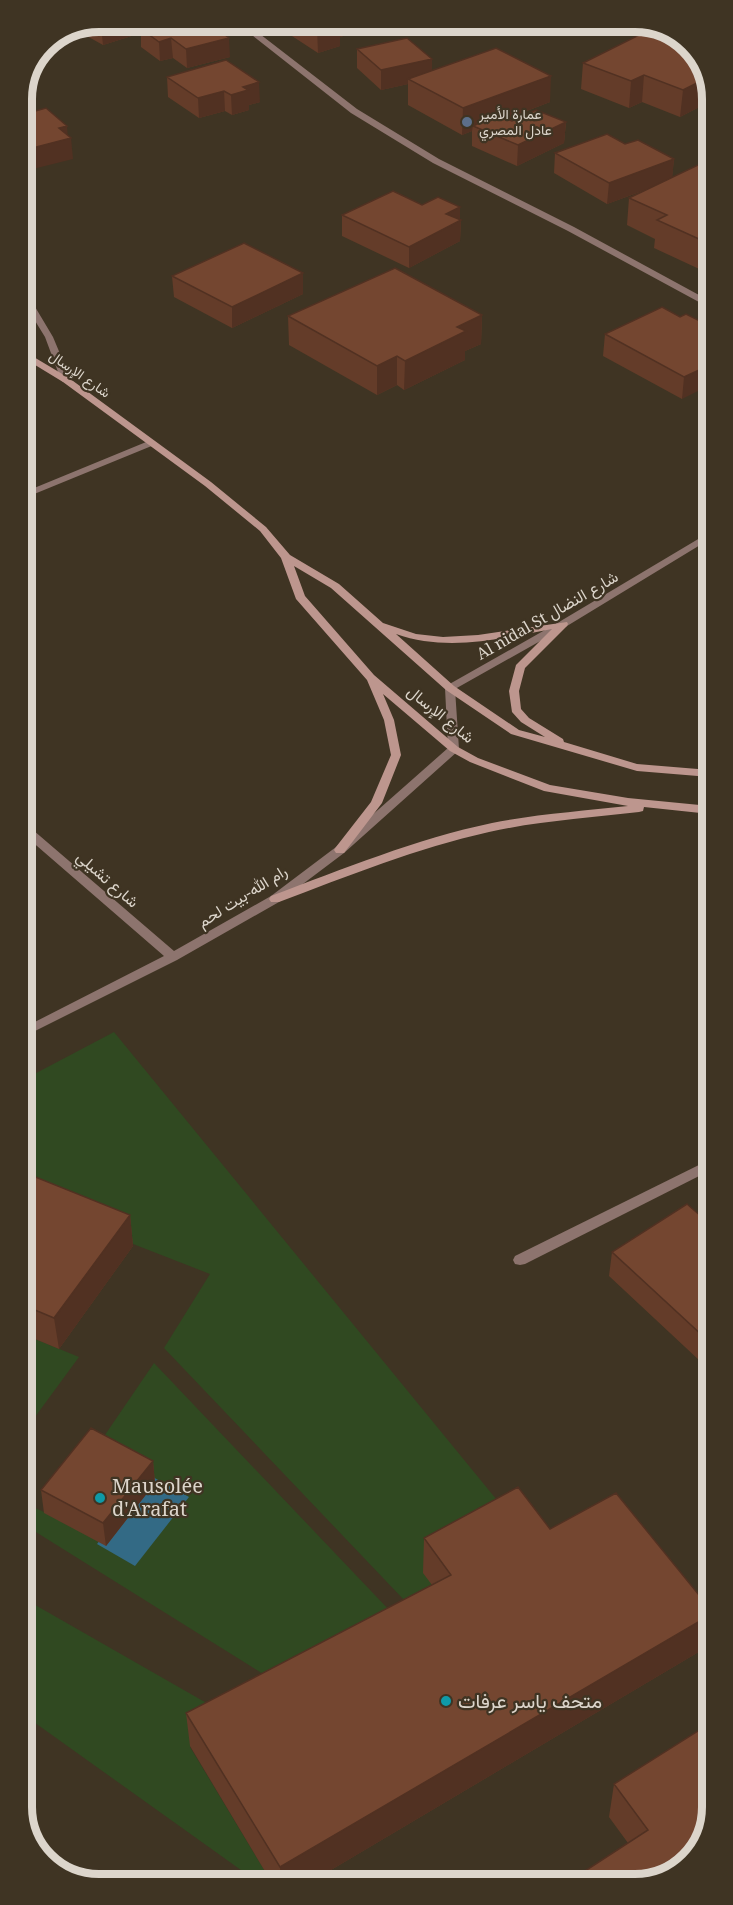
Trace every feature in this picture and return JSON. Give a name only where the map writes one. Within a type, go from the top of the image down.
[{"type":"main road","name":"شارع الإرسال","points":[[32,359],[66,380],[208,484],[263,529],[286,557],[335,586],[450,688],[515,732],[637,766],[702,773]]},
{"type":"main road","name":"شارع الإرسال","points":[[286,557],[300,597],[370,676],[454,749],[474,760],[548,788],[628,802],[702,809]]},
{"type":"main road","points":[[377,624],[409,635],[439,639],[472,639],[563,624]]},
{"type":"main road","points":[[563,624],[520,667],[515,680],[516,710],[525,720],[576,750]]},
{"type":"main road","points":[[340,850],[376,802],[396,755],[389,720],[370,676]]},
{"type":"main road","points":[[275,899],[376,862],[473,831],[548,818],[663,805]]},
{"type":"street","points":[[252,32],[354,111],[436,161],[571,229],[702,301]]},
{"type":"street","points":[[32,310],[49,337],[66,380]]},
{"type":"street","points":[[32,492],[151,443]]},
{"type":"street","name":"Al nidal St شارع النضال","points":[[450,688],[563,624],[702,540]]},
{"type":"street","points":[[450,688],[454,749]]},
{"type":"street","name":"رام الله-بيت لحم","points":[[32,1028],[173,957],[275,899],[340,850],[454,749]]},
{"type":"street","name":"شارع تشيلي","points":[[32,836],[173,957]]},
{"type":"street","points":[[520,1260],[702,1169]]},
{"type":"green space","points":[[114,1032],[514,1521],[450,1609],[425,1622],[164,1348],[210,1274],[32,1205],[32,1075]]},
{"type":"green space","points":[[32,1338],[79,1357],[35,1417],[32,1416]]},
{"type":"green space","points":[[154,1363],[392,1613],[276,1682],[32,1530],[32,1508],[44,1512],[94,1451]]},
{"type":"green space","points":[[32,1603],[238,1721],[190,1747],[266,1873],[245,1873],[32,1721]]},
{"type":"water","points":[[151,1476],[189,1497],[135,1566],[97,1544]]},
{"type":"building","points":[[145,32],[221,32],[229,38],[186,49],[171,38],[159,42]]},
{"type":"building","points":[[644,33],[648,33],[679,48],[695,69],[699,82],[683,90],[644,75],[631,81],[583,63]]},
{"type":"building","points":[[407,38],[432,59],[381,70],[357,49]]},
{"type":"building","points":[[496,48],[551,76],[463,108],[408,79]]},
{"type":"building","points":[[226,60],[259,82],[243,87],[248,90],[231,95],[224,91],[198,98],[167,77]]},
{"type":"building","points":[[46,108],[67,126],[59,128],[71,138],[32,148],[32,112]]},
{"type":"building","points":[[536,110],[566,122],[518,145],[473,126],[497,115],[512,121]]},
{"type":"building","points":[[607,134],[625,144],[638,140],[674,159],[609,183],[555,153]]},
{"type":"building","points":[[702,165],[702,240],[657,220],[667,215],[629,198]]},
{"type":"building","points":[[393,191],[422,205],[438,197],[460,207],[446,214],[461,220],[409,247],[342,215]]},
{"type":"building","points":[[244,243],[303,273],[232,307],[172,276]]},
{"type":"building","points":[[395,268],[482,315],[457,327],[466,331],[405,361],[397,356],[377,366],[288,316]]},
{"type":"building","points":[[662,307],[680,317],[686,314],[702,322],[702,369],[684,377],[605,334]]},
{"type":"building","points":[[32,1176],[130,1215],[54,1318],[32,1309]]},
{"type":"building","points":[[687,1204],[702,1217],[702,1335],[612,1252]]},
{"type":"building","points":[[91,1428],[153,1461],[103,1523],[41,1490]]},
{"type":"building","name":"متحف ياسر عرفات","points":[[518,1487],[550,1529],[616,1493],[702,1599],[702,1620],[280,1867],[186,1713],[451,1575],[424,1538]]},
{"type":"building","points":[[702,1728],[700,1820],[695,1836],[688,1847],[672,1862],[643,1873],[580,1874],[648,1830],[614,1784]]},
{"type":"place","name":"عمارة الأمير عادل المصري","points":[[467,122]]},
{"type":"place","name":"Mausolée d'Arafat","points":[[100,1498]]},
{"type":"place","name":"متحف ياسر عرفات","points":[[446,1701]]}]
